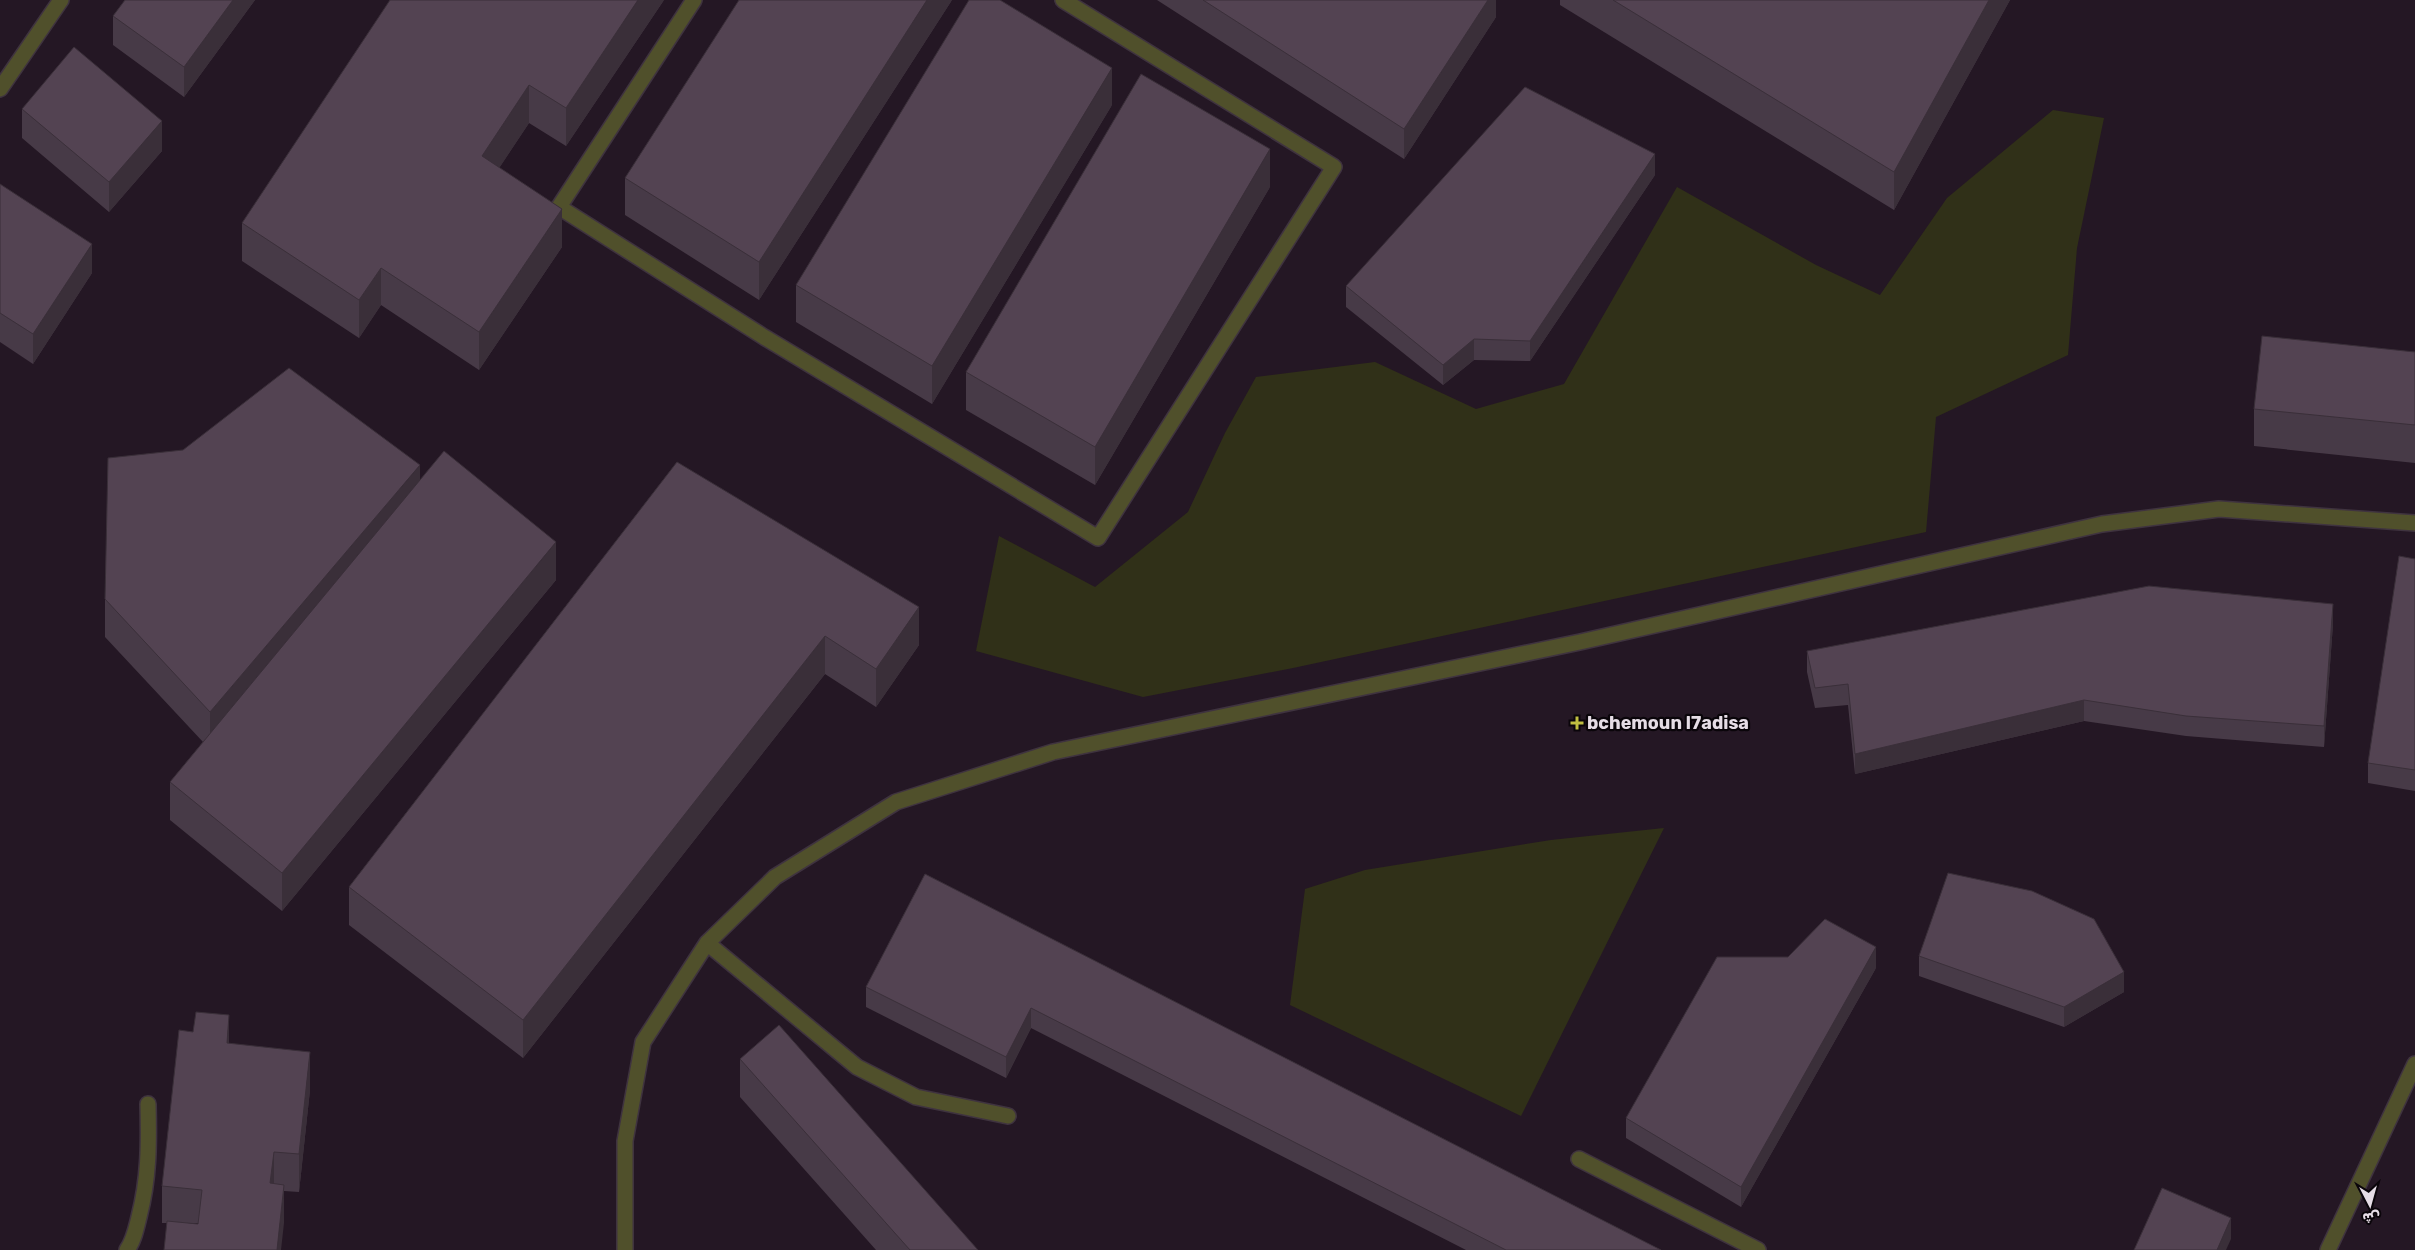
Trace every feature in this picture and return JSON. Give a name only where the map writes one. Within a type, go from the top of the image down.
[{"type":"street","points":[[0,89],[61,0]]},
{"type":"street","points":[[694,0],[559,207],[764,337],[1098,538],[1334,167],[1063,0]]},
{"type":"street","points":[[625,1250],[625,1141],[643,1042],[707,943],[775,877],[896,802],[1053,752],[1580,642],[2102,524],[2219,509],[2415,523]]},
{"type":"street","points":[[707,943],[857,1067],[916,1097],[1008,1116]]},
{"type":"street","points":[[2328,1250],[2415,1064]]},
{"type":"street","points":[[127,1250],[132,1242],[141,1210],[149,1161],[148,1104]]},
{"type":"street","points":[[1579,1159],[1758,1250]]},
{"type":"shaded area","points":[[2053,110],[2104,118],[2077,248],[2068,355],[1936,417],[1926,532],[1293,668],[1143,697],[976,651],[999,536],[1095,587],[1188,512],[1225,433],[1256,377],[1375,362],[1476,409],[1564,384],[1677,187],[1816,265],[1880,295],[1947,198]]},
{"type":"shaded area","points":[[1664,828],[1521,1116],[1290,1005],[1305,889],[1365,870],[1551,840]]},
{"type":"building","points":[[125,0],[233,0],[184,67],[113,16]]},
{"type":"building","points":[[390,0],[638,0],[566,108],[529,85],[482,156],[562,209],[479,332],[381,268],[359,300],[242,223]]},
{"type":"building","points":[[739,0],[927,0],[759,262],[625,178]]},
{"type":"building","points":[[969,0],[1000,0],[1112,68],[932,366],[796,285]]},
{"type":"building","points":[[1203,0],[1488,0],[1404,129]]},
{"type":"building","points":[[1613,0],[1989,0],[1894,172]]},
{"type":"building","points":[[74,47],[162,121],[109,182],[22,109]]},
{"type":"building","points":[[1141,74],[1270,149],[1095,447],[966,372]]},
{"type":"building","points":[[1525,87],[1655,154],[1530,341],[1474,339],[1443,365],[1346,286]]},
{"type":"building","points":[[0,184],[92,244],[33,334],[0,313]]},
{"type":"building","points":[[2262,336],[2415,352],[2415,425],[2254,409]]},
{"type":"building","points":[[289,368],[420,465],[210,712],[105,599],[108,458],[183,450]]},
{"type":"building","points":[[444,451],[556,542],[282,873],[170,782]]},
{"type":"building","points":[[677,462],[919,607],[876,669],[825,636],[523,1020],[349,887]]},
{"type":"building","points":[[2399,556],[2415,559],[2415,770],[2368,763]]},
{"type":"building","points":[[2149,586],[2333,604],[2324,726],[2186,716],[2084,700],[1855,754],[1848,684],[1815,688],[1807,651]]},
{"type":"building","points":[[1948,873],[2032,891],[2094,919],[2124,972],[2064,1007],[1919,956]]},
{"type":"building","points":[[925,874],[1661,1250],[1506,1250],[1031,1008],[1006,1057],[866,987]]},
{"type":"building","points":[[1825,919],[1876,947],[1741,1187],[1626,1118],[1717,957],[1788,957]]},
{"type":"building","points":[[196,1012],[229,1015],[227,1043],[310,1052],[299,1154],[274,1152],[270,1183],[284,1185],[277,1250],[164,1250],[167,1221],[198,1224],[202,1190],[162,1186],[179,1030],[193,1032]]},
{"type":"building","points":[[779,1025],[978,1250],[910,1250],[740,1059]]},
{"type":"building","points":[[2162,1188],[2231,1218],[2217,1250],[2134,1250]]},
{"type":"place","name":"bchemoun l7adisa","points":[[1577,723]]}]
